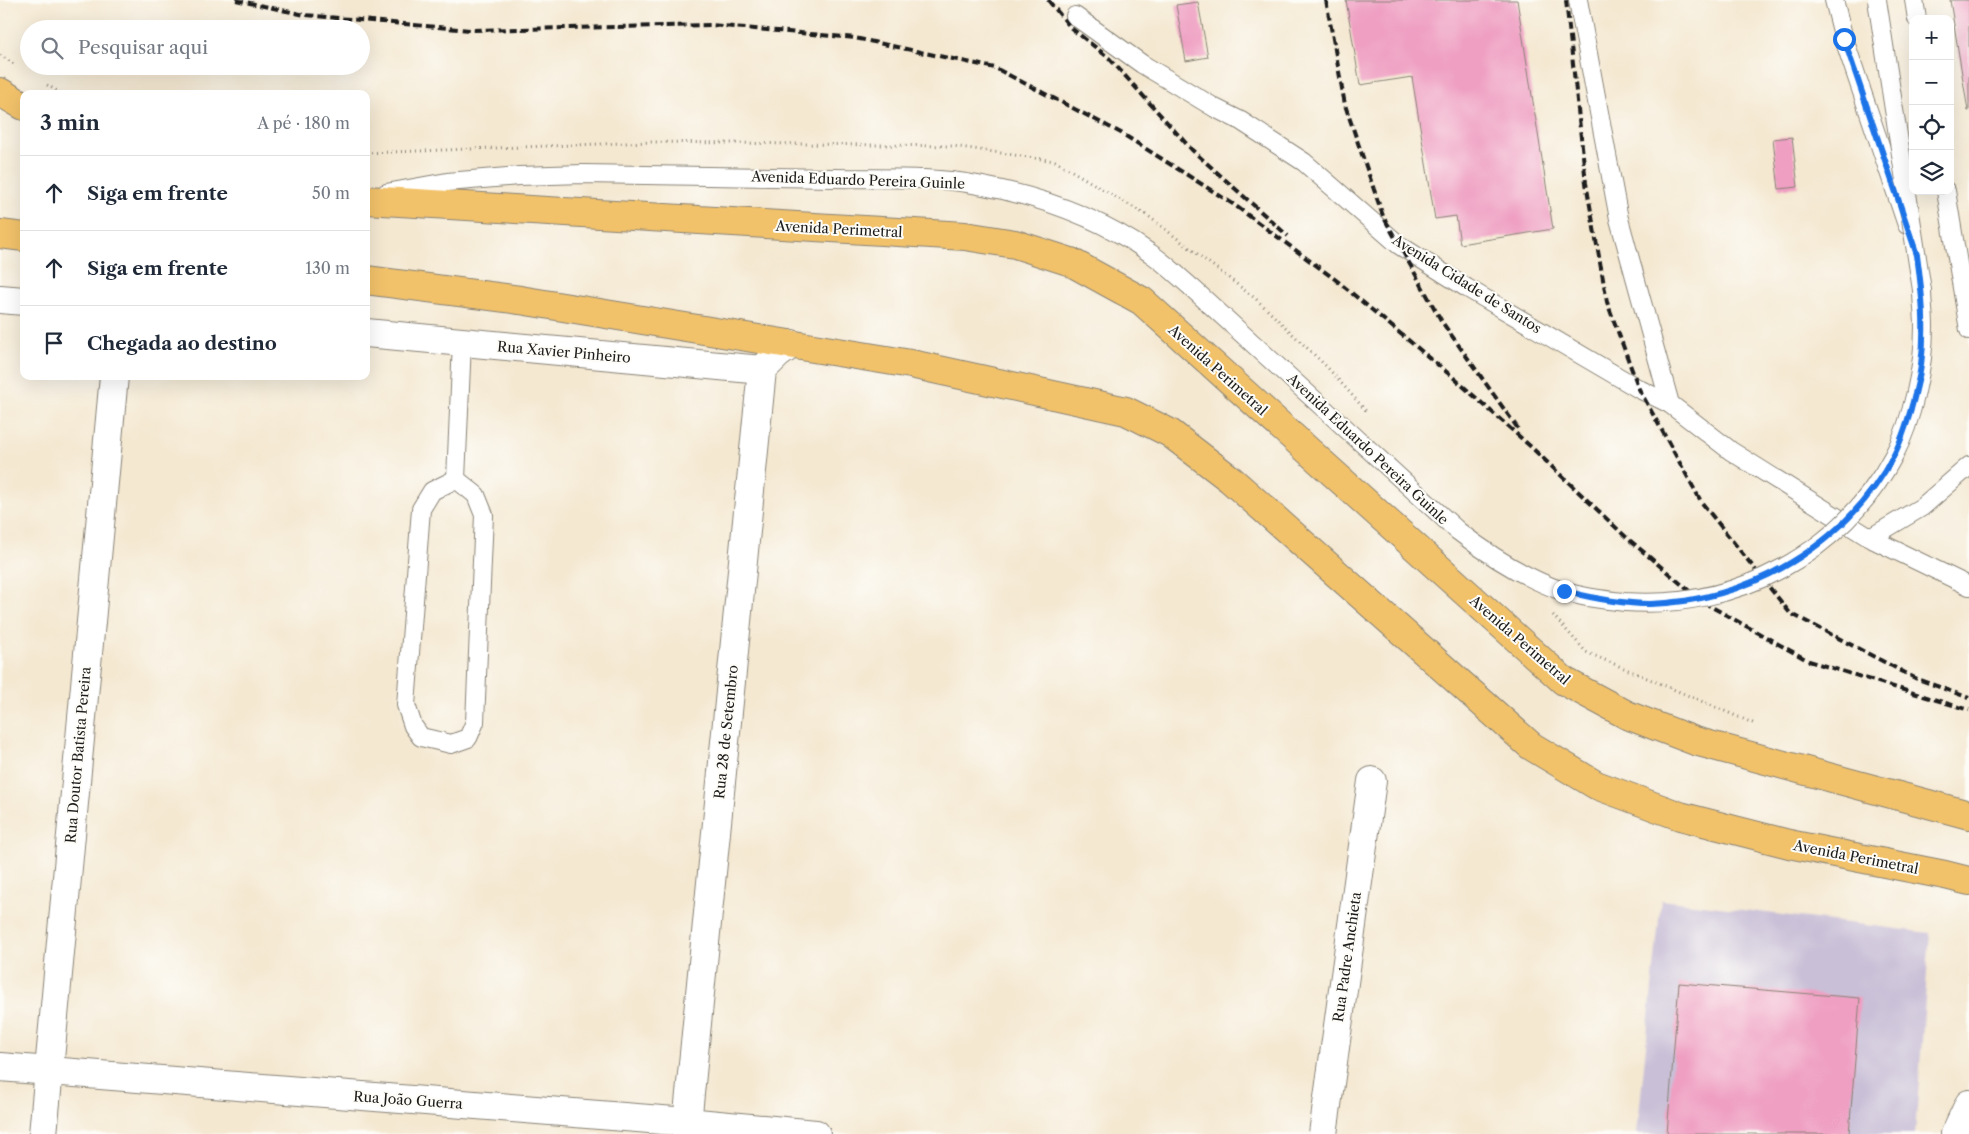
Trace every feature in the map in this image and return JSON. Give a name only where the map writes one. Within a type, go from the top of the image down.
[{"type":"main road","points":[[0,92],[20,104]]},
{"type":"main road","name":"Avenida Perimetral","points":[[370,198],[965,236],[1015,244],[1071,262],[1142,301],[1564,681],[1626,714],[1695,741],[1969,816]]},
{"type":"main road","points":[[0,234],[20,236]]},
{"type":"main road","name":"Avenida Perimetral","points":[[370,281],[520,300],[911,364],[1126,410],[1170,433],[1230,479],[1531,746],[1596,785],[1680,816],[1789,844],[1957,878]]},
{"type":"main road","points":[[1957,878],[1969,900]]},
{"type":"street","points":[[0,299],[20,301]]},
{"type":"street","name":"Rua Xavier Pinheiro","points":[[370,334],[762,370]]},
{"type":"street","points":[[762,370],[778,354],[792,344]]},
{"type":"street","name":"Rua 28 de Setembro","points":[[686,1128],[762,370]]},
{"type":"street","name":"Rua Doutor Batista Pereira","points":[[43,1134],[114,380]]},
{"type":"street","name":"Rua Padre Anchieta","points":[[1323,1134],[1372,781]]},
{"type":"street","name":"Rua João Guerra","points":[[0,1067],[686,1128],[816,1134]]},
{"type":"street","points":[[1955,1134],[1969,1104]]},
{"type":"lane","points":[[1578,0],[1618,219],[1670,404]]},
{"type":"lane","points":[[1834,0],[1844,39],[1917,255]]},
{"type":"lane","name":"Avenida Eduardo Pereira Guinle","points":[[370,197],[447,182],[519,176],[583,174],[933,180],[977,184],[1018,194],[1060,207],[1108,229],[1150,253],[1191,287],[1458,531],[1492,557],[1530,578],[1564,591],[1605,600],[1640,603],[1686,600],[1720,594],[1751,584],[1783,568],[1812,549],[1845,522],[1870,492],[1894,455],[1910,412],[1921,367],[1924,327],[1917,255],[1877,0]]},
{"type":"lane","points":[[1914,0],[1916,15]]},
{"type":"lane","name":"Avenida Cidade de Santos","points":[[1075,16],[1142,64],[1215,108],[1241,121],[1304,162],[1399,245],[1639,390],[1670,404],[1731,451],[1870,538],[1969,586]]},
{"type":"lane","points":[[1947,195],[1969,330]]},
{"type":"lane","points":[[456,479],[462,342]]},
{"type":"lane","points":[[1870,538],[1922,506],[1969,466]]},
{"type":"lane","points":[[456,479],[476,495],[484,515],[475,722],[468,738],[451,744],[420,737],[413,726],[406,705],[421,509],[432,491],[456,479]]},
{"type":"shaded area","points":[[1661,900],[1930,933],[1915,1134],[1637,1134]]},
{"type":"building","points":[[1346,0],[1517,0],[1553,229],[1460,244],[1456,216],[1435,219],[1412,77],[1360,85]]},
{"type":"building","points":[[1950,0],[1969,0],[1969,111],[1954,15],[1952,15]]},
{"type":"building","points":[[1198,2],[1208,57],[1186,61],[1176,5]]},
{"type":"building","points":[[1792,137],[1798,187],[1779,189],[1773,139]]},
{"type":"building","points":[[1679,983],[1860,998],[1849,1134],[1667,1134]]},
{"type":"railway","points":[[236,0],[305,15],[360,20]]},
{"type":"railway","points":[[1048,0],[1071,28],[1109,58],[1192,150],[1288,236]]},
{"type":"railway","points":[[1326,0],[1345,105],[1383,216],[1442,322],[1519,430]]},
{"type":"railway","points":[[1566,0],[1586,183],[1607,302],[1639,389],[1702,503],[1790,613],[1915,678],[1969,698]]},
{"type":"railway","points":[[370,21],[470,30],[711,25],[855,38],[995,68],[1121,133],[1233,204],[1336,280],[1455,379],[1530,446],[1626,537],[1701,601],[1809,661],[1969,710]]},
{"type":"route","points":[[1564,591],[1605,600],[1649,604],[1720,594],[1751,584],[1783,568],[1812,549],[1845,522],[1870,492],[1894,455],[1910,412],[1921,367],[1924,327],[1922,290],[1917,255],[1844,39]]}]
